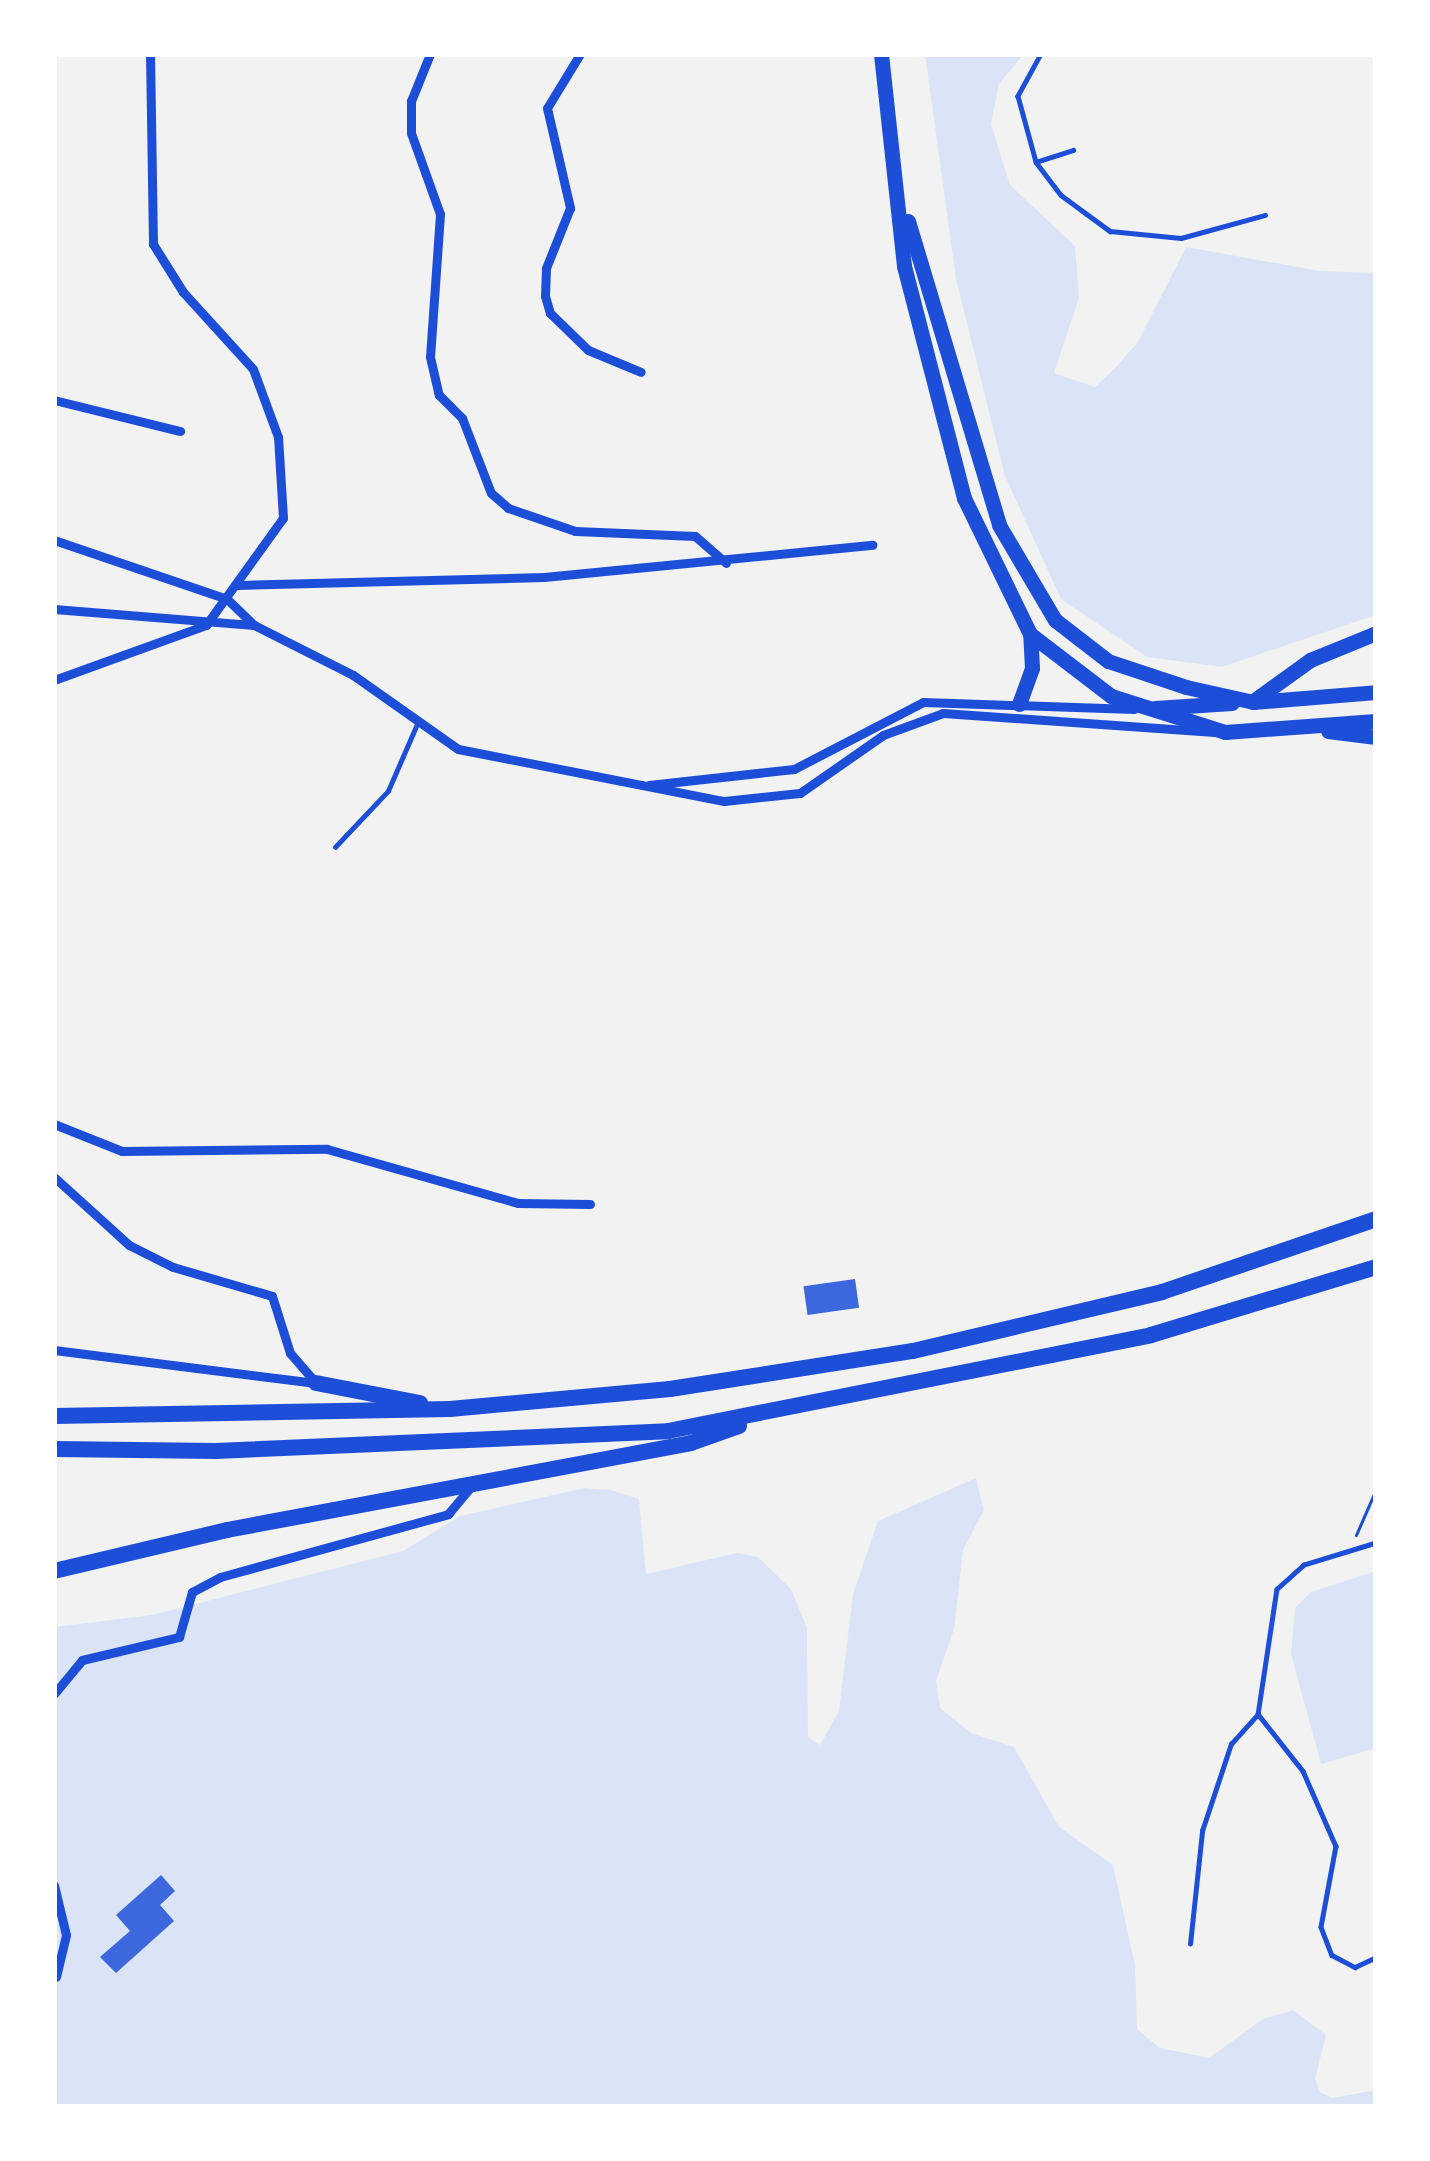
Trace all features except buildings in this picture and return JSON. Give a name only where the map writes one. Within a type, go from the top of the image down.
[{"type":"highway","points":[[54,1416],[450,1409],[670,1389],[913,1351],[1162,1292],[1376,1219]]},
{"type":"highway","points":[[54,1449],[216,1451],[668,1431],[1151,1335],[1376,1267]]},
{"type":"highway","points":[[316,1383],[450,1409]]},
{"type":"highway","points":[[54,1571],[691,1443],[795,1406]]},
{"type":"main road","points":[[881,54],[904,213],[904,266],[964,497],[1030,634],[1032,668],[1019,704]]},
{"type":"main road","points":[[904,213],[925,258],[978,465],[1010,554],[1041,604],[1108,661],[1253,702]]},
{"type":"main road","points":[[1253,702],[1310,660],[1376,633]]},
{"type":"main road","points":[[1030,634],[1077,674],[1140,709],[1225,732],[1376,722]]},
{"type":"main road","points":[[1140,709],[1376,692]]},
{"type":"main road","points":[[1301,727],[1376,737]]},
{"type":"street","points":[[54,680],[157,649],[206,625],[283,518],[278,436],[253,369],[183,292],[153,244],[150,54]]},
{"type":"street","points":[[430,54],[411,100],[410,134],[440,214],[430,356],[439,395],[462,418],[490,493],[508,508],[575,531],[694,536],[726,563]]},
{"type":"street","points":[[580,54],[547,108],[570,208],[546,268],[545,296],[560,326],[588,350],[641,372]]},
{"type":"street","points":[[54,400],[180,430]]},
{"type":"street","points":[[54,540],[227,598],[254,625],[353,675],[458,749],[498,761],[724,801],[784,799],[883,735],[944,713],[1225,732]]},
{"type":"street","points":[[238,585],[726,563],[872,545]]},
{"type":"street","points":[[54,609],[206,625],[254,625]]},
{"type":"street","points":[[644,787],[794,769],[923,701],[1140,709]]},
{"type":"street","points":[[54,1124],[122,1151],[327,1149],[518,1203],[590,1204]]},
{"type":"street","points":[[54,1177],[129,1245],[172,1267],[272,1295],[290,1353],[316,1383]]},
{"type":"street","points":[[54,1350],[316,1383]]},
{"type":"street","points":[[54,1694],[82,1660],[179,1636],[192,1592],[220,1577],[448,1514],[472,1485]]},
{"type":"street","points":[[54,1886],[66,1935],[56,1977]]},
{"type":"lane","points":[[1041,54],[1018,96],[1036,162],[1061,195],[1110,231],[1181,238],[1265,214]]},
{"type":"lane","points":[[1036,162],[1073,150]]},
{"type":"lane","points":[[334,847],[388,791],[418,722]]},
{"type":"lane","points":[[1190,1944],[1202,1831],[1231,1744],[1258,1714],[1276,1589],[1304,1565],[1376,1543]]},
{"type":"lane","points":[[1258,1714],[1303,1771],[1336,1846],[1321,1927],[1332,1955],[1355,1967],[1376,1957]]},
{"type":"path","points":[[1350,1554],[1376,1489]]},
{"type":"shaded area","points":[[925,54],[1024,54],[999,84],[991,124],[1010,185],[1075,246],[1079,298],[1054,373],[1095,387],[1115,368],[1138,342],[1186,247],[1320,271],[1376,273],[1376,615],[1222,667],[1147,657],[1061,599],[1005,476],[956,279]]},
{"type":"shaded area","points":[[976,1478],[984,1510],[963,1550],[954,1629],[936,1681],[940,1708],[971,1733],[1014,1747],[1059,1827],[1113,1865],[1135,1965],[1137,2029],[1160,2048],[1209,2058],[1263,2019],[1293,2010],[1326,2035],[1315,2079],[1320,2092],[1332,2098],[1376,2090],[1376,2107],[54,2107],[54,1627],[152,1615],[403,1551],[460,1516],[584,1488],[611,1490],[639,1499],[646,1574],[737,1553],[758,1557],[791,1589],[807,1628],[808,1737],[820,1745],[839,1711],[853,1594],[878,1521]]},
{"type":"shaded area","points":[[1376,1571],[1376,1748],[1321,1764],[1291,1654],[1295,1608],[1311,1592]]}]
